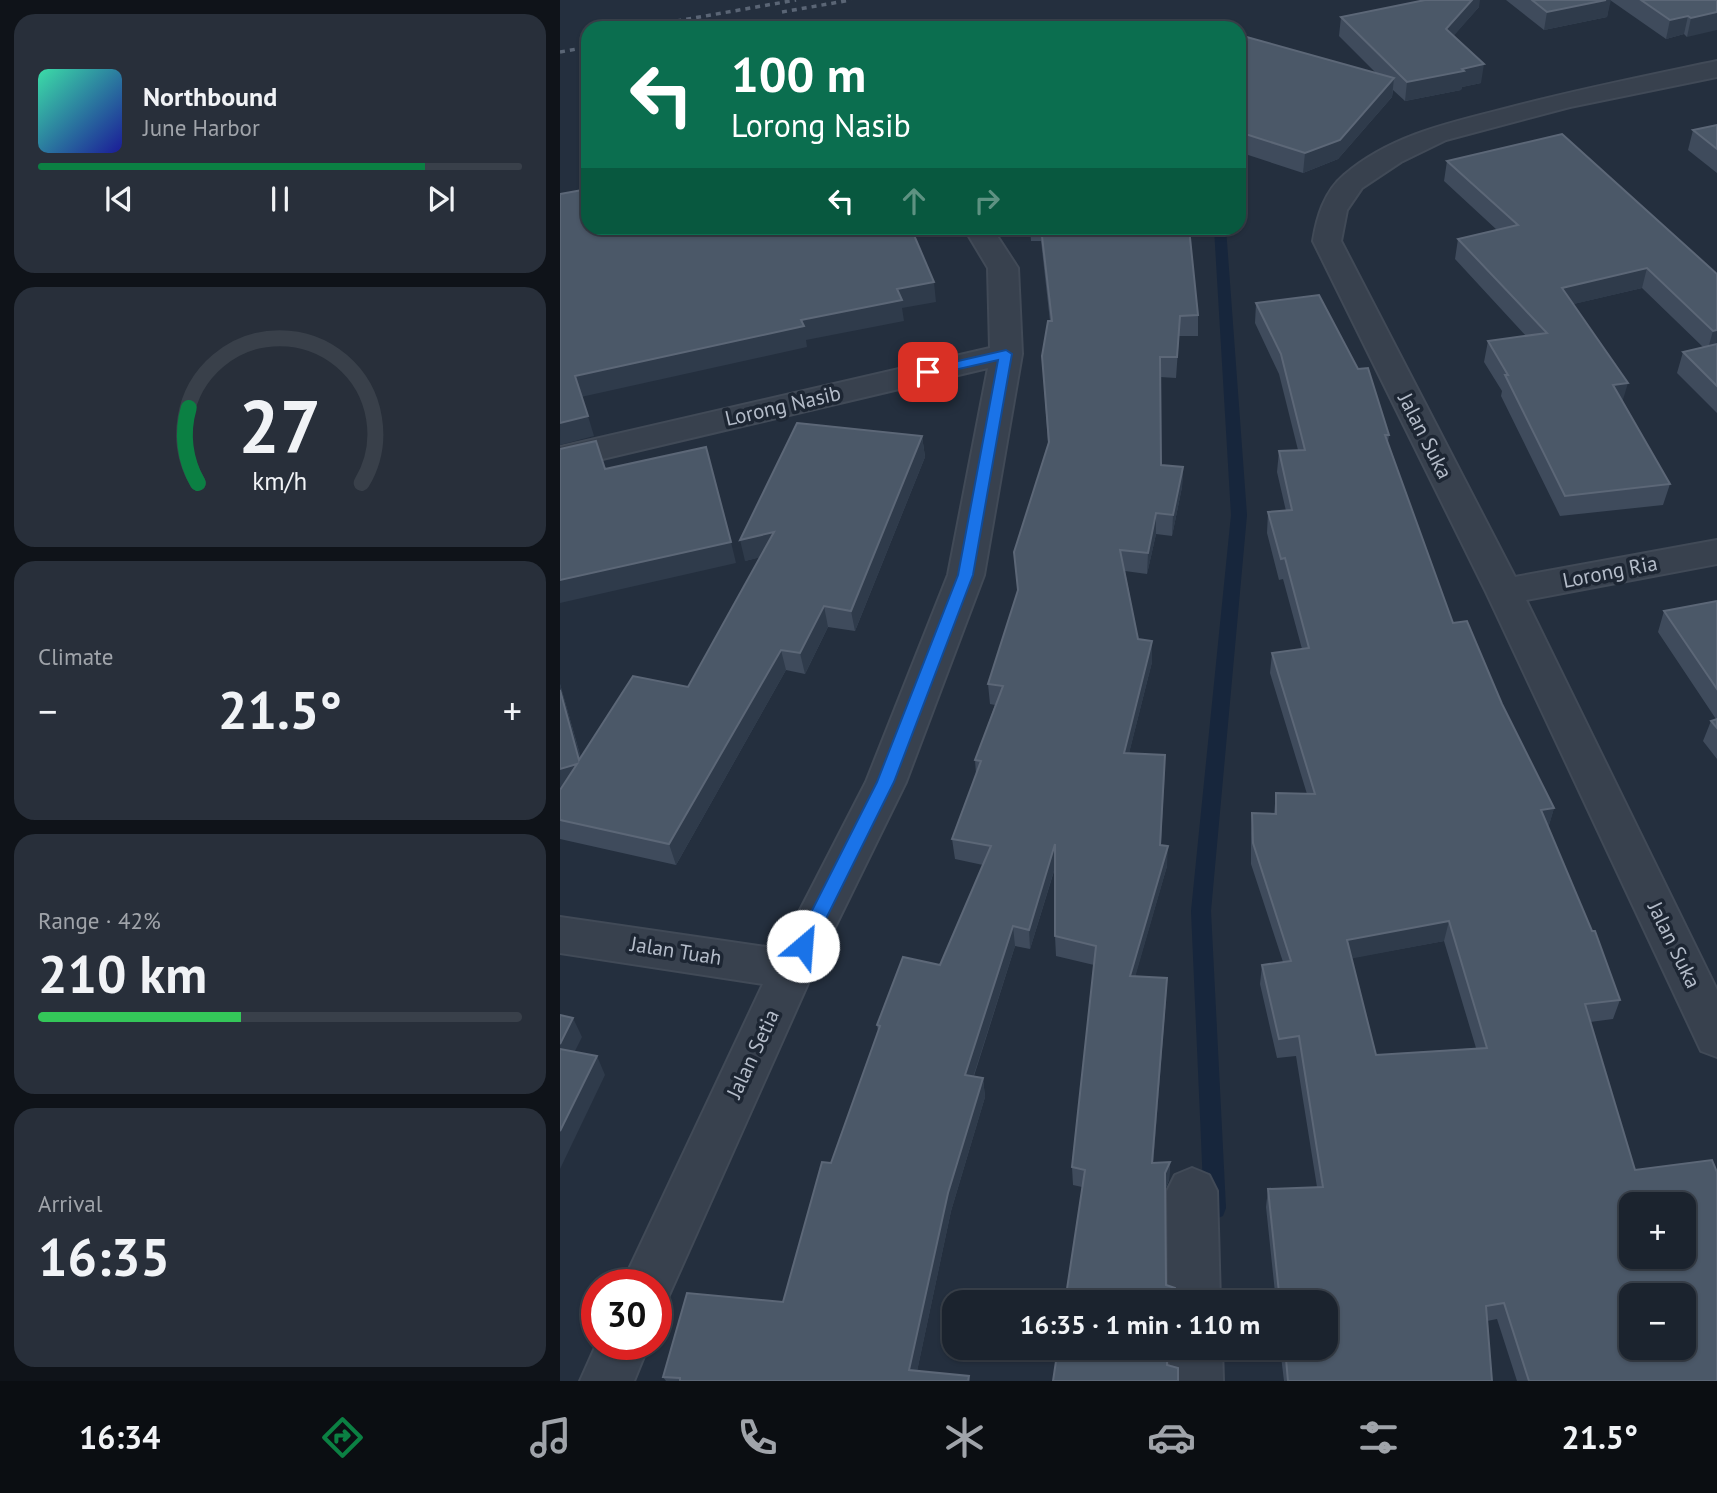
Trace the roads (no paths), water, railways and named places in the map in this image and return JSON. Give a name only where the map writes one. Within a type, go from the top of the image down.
[{"type":"street","name":"Jalan Suka","points":[[1717,69],[1568,100],[1437,134],[1391,156],[1352,182],[1333,210],[1327,241],[1504,592],[1717,1037]]},
{"type":"street","name":"Jalan Setia","points":[[656,1269],[792,970],[886,782],[966,575],[1006,354],[1003,268],[982,235]]},
{"type":"street","name":"Lorong Nasib","points":[[560,458],[1006,354]]},
{"type":"street","name":"Lorong Ria","points":[[1504,592],[1717,552]]},
{"type":"street","name":"Jalan Tuah","points":[[560,935],[792,970]]},
{"type":"street","points":[[1192,1191],[1194,1290]]},
{"type":"street","points":[[607,1381],[616,1360]]},
{"type":"street","points":[[1195,1360],[1196,1381]]},
{"type":"waterway","points":[[1215,1208],[1201,911],[1239,515],[1220,235]]},
{"type":"railway","points":[[677,21],[796,0]]},
{"type":"railway","points":[[782,12],[851,0]]},
{"type":"railway","points":[[560,52],[581,48]]}]
